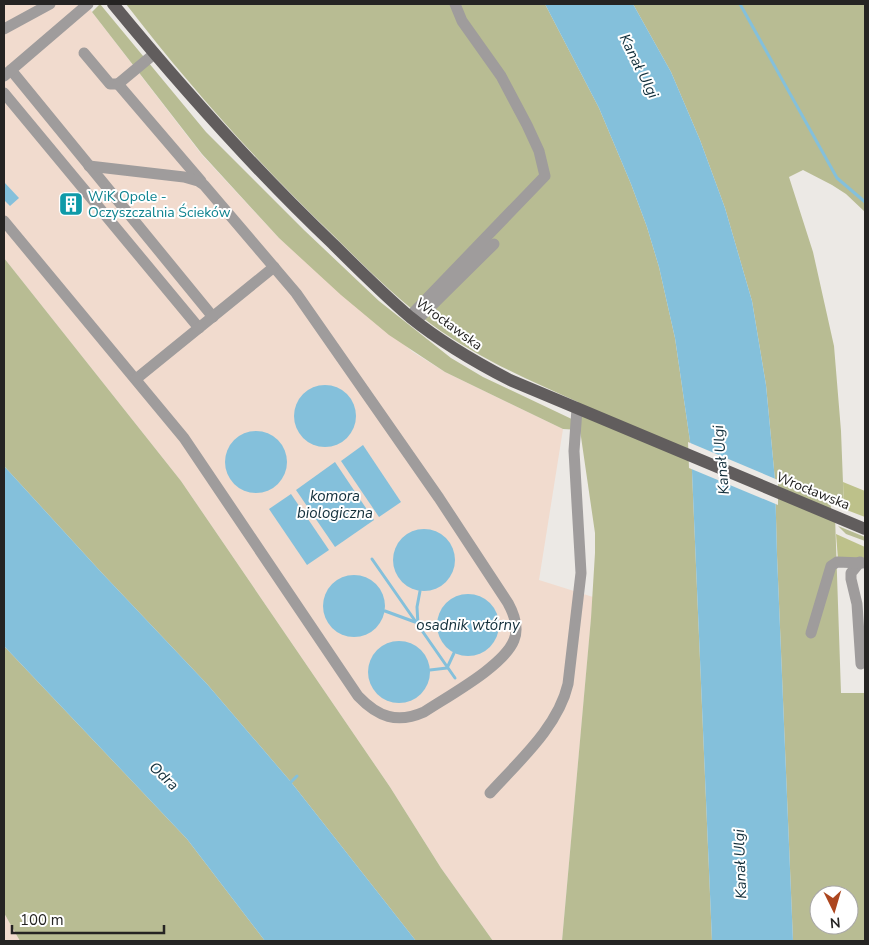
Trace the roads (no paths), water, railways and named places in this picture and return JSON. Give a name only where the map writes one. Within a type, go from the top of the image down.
[{"type":"main road","name":"Wrocławska","points":[[113,4],[224,135],[260,174],[413,319],[470,359],[510,380],[577,409],[865,529]]},
{"type":"street","points":[[4,29],[50,4]]},
{"type":"street","points":[[88,4],[7,73],[89,166],[212,317]]},
{"type":"street","points":[[413,319],[545,176],[540,151],[527,125],[501,76],[462,21],[455,4]]},
{"type":"street","points":[[84,53],[110,84],[118,84],[154,54]]},
{"type":"street","points":[[4,221],[184,438],[353,688],[366,704],[391,717],[415,716],[424,712],[495,664],[509,649],[517,631],[512,611],[502,592],[319,326],[296,293],[118,84]]},
{"type":"street","points":[[4,93],[199,328]]},
{"type":"street","points":[[89,166],[184,177],[204,185]]},
{"type":"street","points":[[413,319],[494,244]]},
{"type":"street","points":[[136,379],[274,267]]},
{"type":"street","points":[[490,794],[538,739],[559,710],[566,692],[581,573],[574,451],[577,409]]},
{"type":"street","points":[[811,633],[831,566],[837,562],[862,563]]},
{"type":"street","points":[[861,664],[857,604],[850,579],[851,573],[862,563]]},
{"type":"water","name":"Kanał Ulgi","points":[[545,4],[633,4],[671,72],[700,140],[725,208],[752,301],[766,385],[775,480],[793,941],[712,941],[691,448],[675,338],[659,267],[631,184],[599,108]]},
{"type":"water","points":[[4,182],[19,198],[10,206],[4,200]]},
{"type":"water","points":[[325,385],[342,390],[347,394],[351,399],[356,416],[351,433],[347,438],[342,442],[325,447],[308,442],[303,438],[299,433],[294,416],[299,399],[303,394],[308,390]]},
{"type":"water","points":[[256,431],[273,436],[278,440],[282,445],[287,462],[282,479],[278,484],[273,488],[256,493],[239,488],[234,484],[230,479],[225,462],[230,445],[234,440],[239,436]]},
{"type":"water","name":"komora biologiczna","points":[[363,445],[401,502],[379,517],[341,461]]},
{"type":"water","name":"komora biologiczna","points":[[335,462],[374,520],[335,547],[296,490]]},
{"type":"water","name":"Odra","points":[[4,466],[207,684],[291,782],[416,941],[265,941],[187,839],[4,646]]},
{"type":"water","name":"komora biologiczna","points":[[291,494],[329,550],[307,565],[269,509]]},
{"type":"water","name":"osadnik wtórny","points":[[424,529],[441,534],[446,538],[450,543],[455,560],[450,577],[446,582],[441,586],[424,591],[407,586],[402,582],[398,577],[393,560],[398,543],[402,538],[407,534]]},
{"type":"water","name":"osadnik wtórny","points":[[354,575],[371,580],[376,584],[380,589],[385,606],[380,623],[376,628],[371,632],[354,637],[337,632],[332,628],[328,623],[323,606],[328,589],[332,584],[337,580]]},
{"type":"water","name":"osadnik wtórny","points":[[468,594],[485,599],[490,603],[494,608],[499,625],[494,642],[490,647],[485,651],[468,656],[451,651],[446,647],[442,642],[437,625],[442,608],[446,603],[451,599]]},
{"type":"water","name":"osadnik wtórny","points":[[399,641],[416,646],[421,650],[425,655],[430,672],[425,689],[421,694],[416,698],[399,703],[382,698],[377,694],[373,689],[368,672],[373,655],[377,650],[382,646]]},
{"type":"waterway","points":[[740,4],[837,178],[865,202]]},
{"type":"waterway","points":[[372,559],[455,678]]},
{"type":"waterway","points":[[418,625],[417,607],[420,591]]},
{"type":"waterway","points":[[385,611],[415,622]]},
{"type":"waterway","points":[[430,670],[447,668],[454,653]]},
{"type":"waterway","points":[[291,782],[297,776]]},
{"type":"place","name":"WiK Opole - Oczyszczalnia Ścieków","points":[[71,204]]}]
